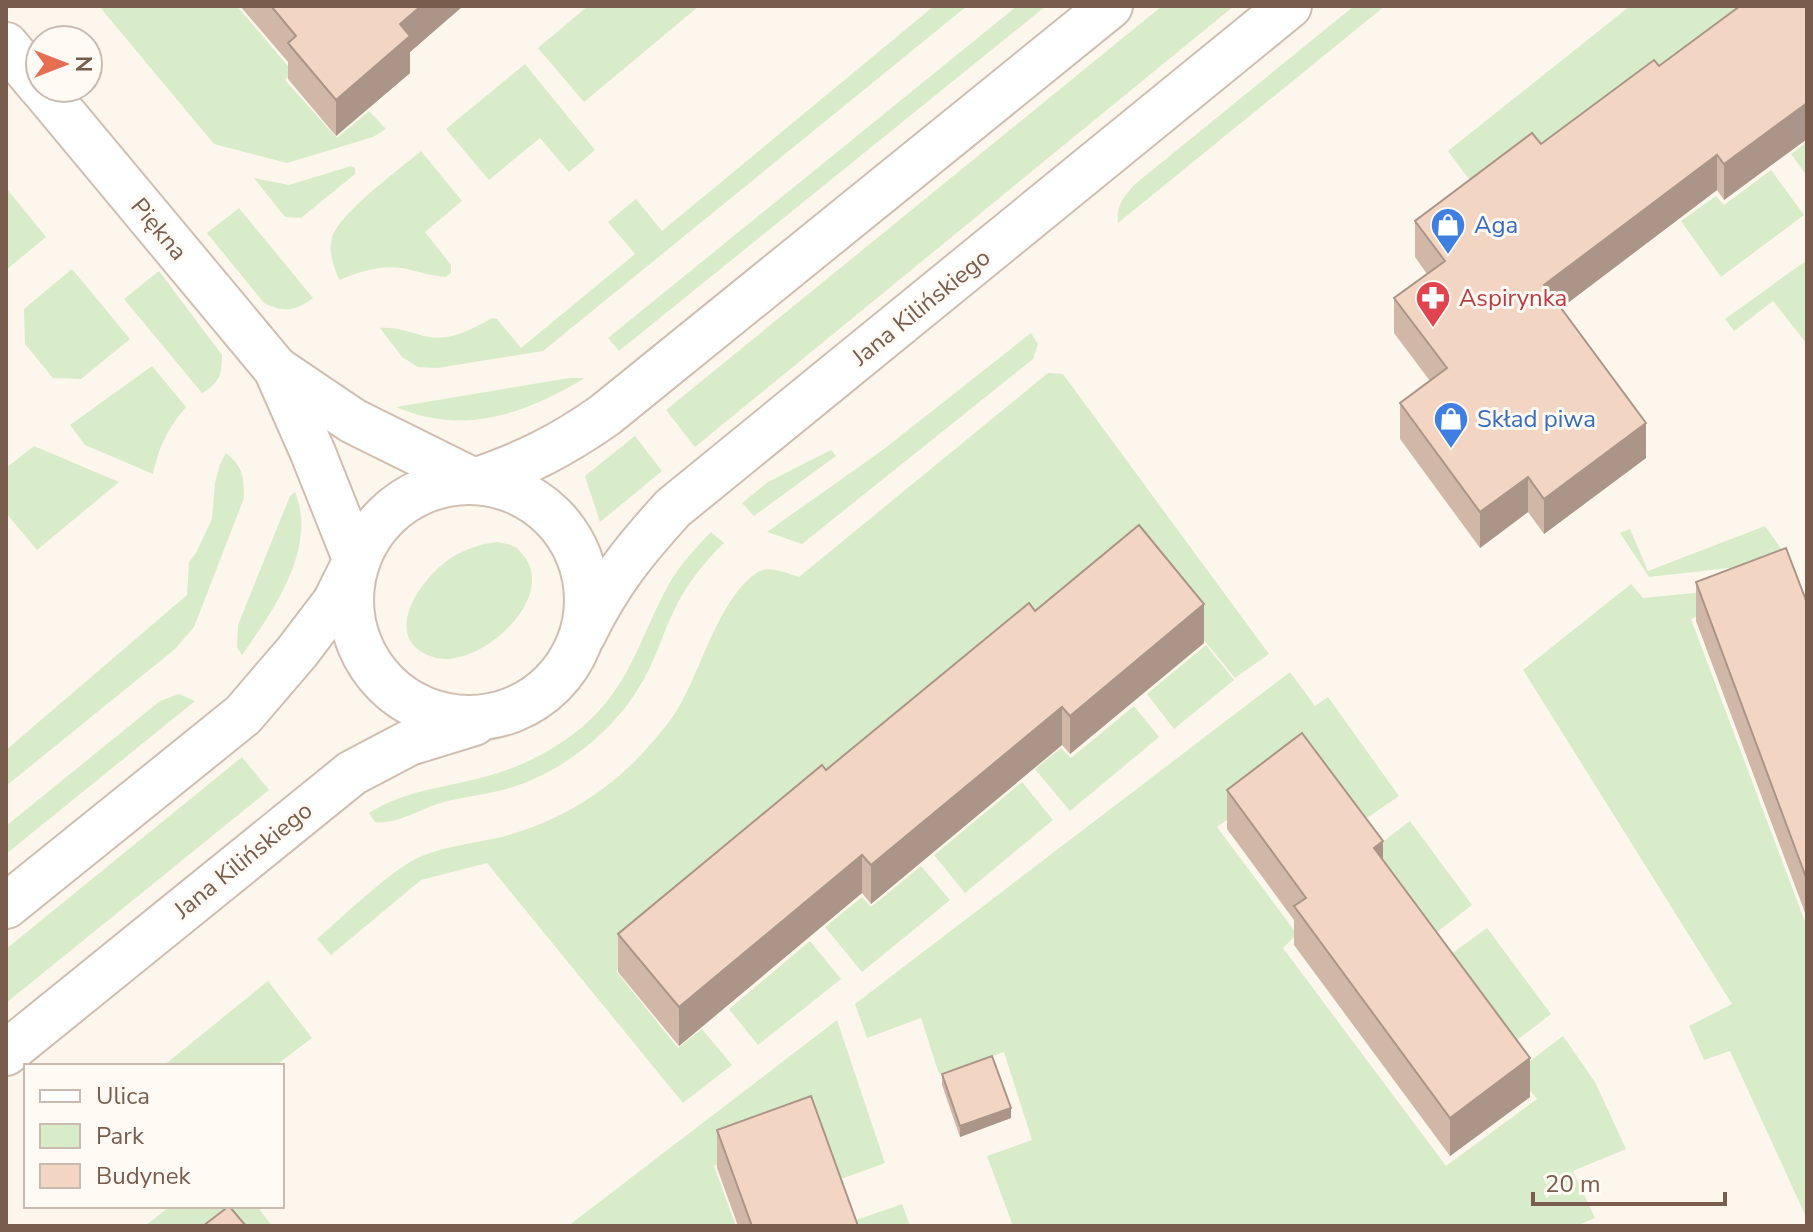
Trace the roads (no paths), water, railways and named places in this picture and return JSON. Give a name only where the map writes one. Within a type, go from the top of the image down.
[{"type":"street","points":[[474,481],[516,467],[564,443],[605,415],[1110,6]]},
{"type":"street","name":"Jana Kilińskiego","points":[[583,635],[603,594],[633,552],[673,508],[1289,6]]},
{"type":"street","name":"Piękna","points":[[6,45],[24,67]]},
{"type":"street","name":"Piękna","points":[[55,104],[276,369],[353,421],[474,481]]},
{"type":"street","name":"Piękna","points":[[276,369],[356,561]]},
{"type":"street","points":[[6,906],[243,715],[335,602],[370,532],[391,509],[416,493],[445,483],[474,481],[505,486],[532,499],[556,519],[574,544],[585,574],[588,605],[583,635],[566,668],[540,695],[507,713],[475,719],[442,716],[411,704],[384,684],[365,658],[352,627],[350,593],[356,561]]},
{"type":"street","name":"Jana Kilińskiego","points":[[6,1053],[352,773],[409,743],[507,713]]},
{"type":"place","name":"Aga","points":[[1448,256]]},
{"type":"place","name":"Aspirynka","points":[[1433,329]]},
{"type":"place","name":"Skład piwa","points":[[1451,450]]}]
